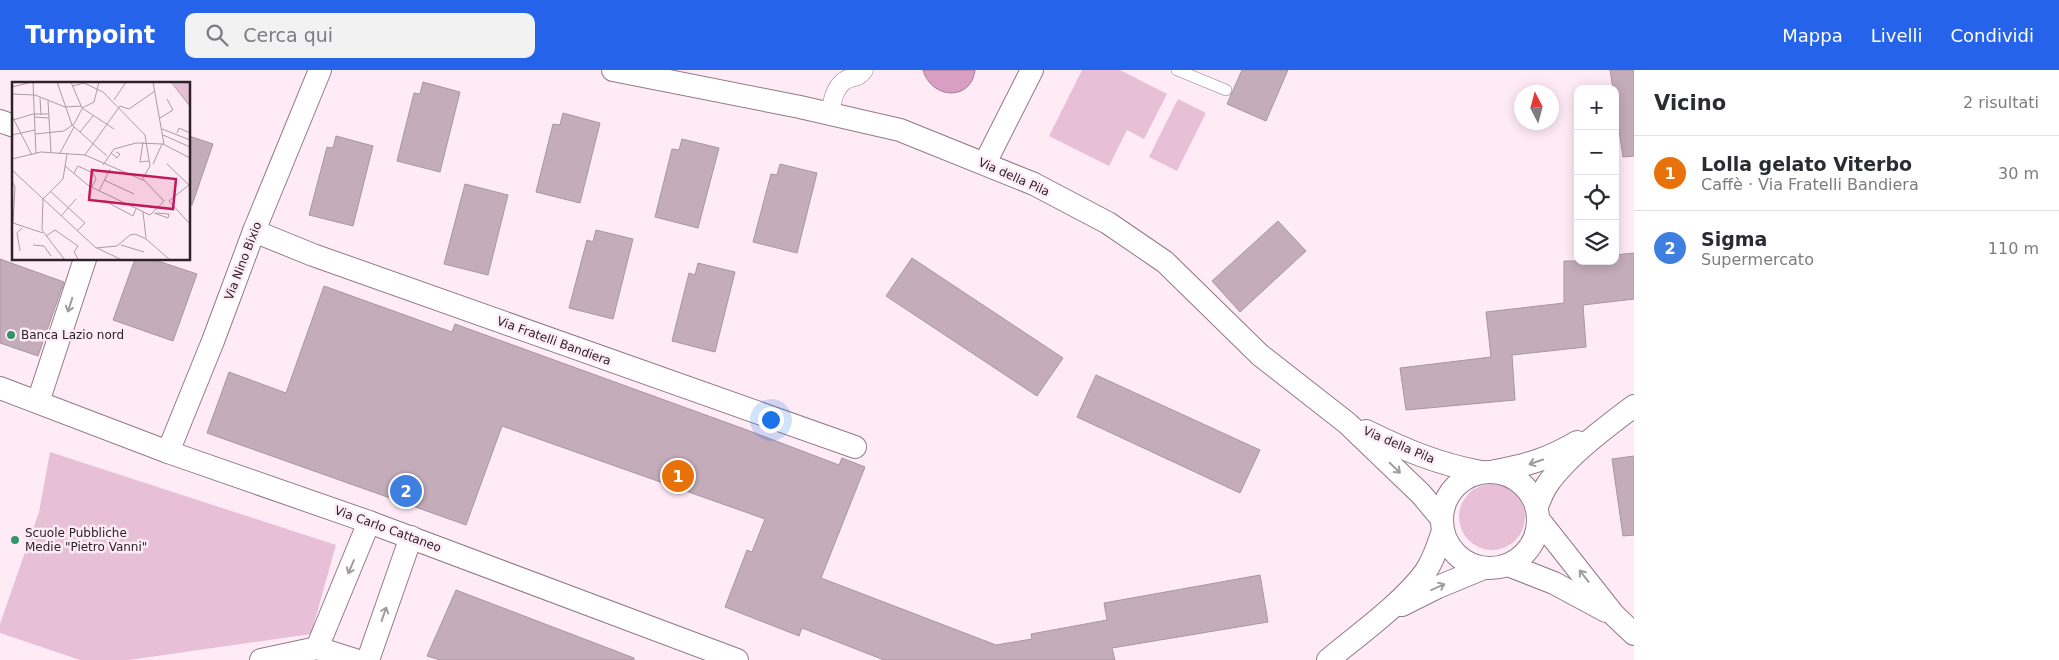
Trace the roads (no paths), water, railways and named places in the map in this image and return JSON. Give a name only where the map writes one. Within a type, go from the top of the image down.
[{"type":"street","name":"Via Nino Bixio","points":[[168,452],[214,341],[254,231],[320,70]]},
{"type":"street","name":"Via della Pila","points":[[613,70],[900,130],[1034,184],[1108,223],[1165,262],[1260,355],[1347,423],[1421,494],[1442,525]]},
{"type":"street","points":[[830,114],[834,93],[844,81],[859,77],[864,70]]},
{"type":"street","points":[[985,163],[1032,70]]},
{"type":"street","points":[[0,121],[12,125]]},
{"type":"street","name":"Via Fratelli Bandiera","points":[[254,231],[332,262],[855,448]]},
{"type":"street","points":[[38,402],[85,260]]},
{"type":"street","name":"Via Carlo Cattaneo","points":[[0,388],[168,452],[411,537],[737,660]]},
{"type":"street","points":[[1328,660],[1407,592],[1426,570],[1436,552],[1444,505],[1454,489],[1468,476],[1528,465],[1552,456],[1610,423],[1634,406]]},
{"type":"street","name":"Via della Pila","points":[[1347,423],[1421,457],[1460,468],[1487,472]]},
{"type":"street","points":[[1508,566],[1529,550],[1535,538],[1538,513],[1547,486],[1562,468],[1610,423]]},
{"type":"street","points":[[1487,472],[1507,474],[1518,480],[1528,489],[1538,513],[1614,615],[1634,634]]},
{"type":"street","points":[[317,648],[369,522]]},
{"type":"street","points":[[1442,525],[1447,542],[1454,553],[1462,560],[1484,568]]},
{"type":"street","points":[[368,660],[411,537]]},
{"type":"street","points":[[1379,617],[1438,587],[1484,568],[1508,566],[1554,583],[1614,615]]},
{"type":"street","points":[[261,660],[317,648],[355,660]]},
{"type":"lane","points":[[1177,70],[1226,90]]},
{"type":"place","name":"Banca Lazio nord","points":[[11,335]]},
{"type":"place","name":"Lolla gelato Viterbo","points":[[678,476]]},
{"type":"place","name":"Sigma","points":[[406,491]]},
{"type":"place","name":"Scuole Pubbliche Medie \"Pietro Vanni\"","points":[[15,540]]}]
